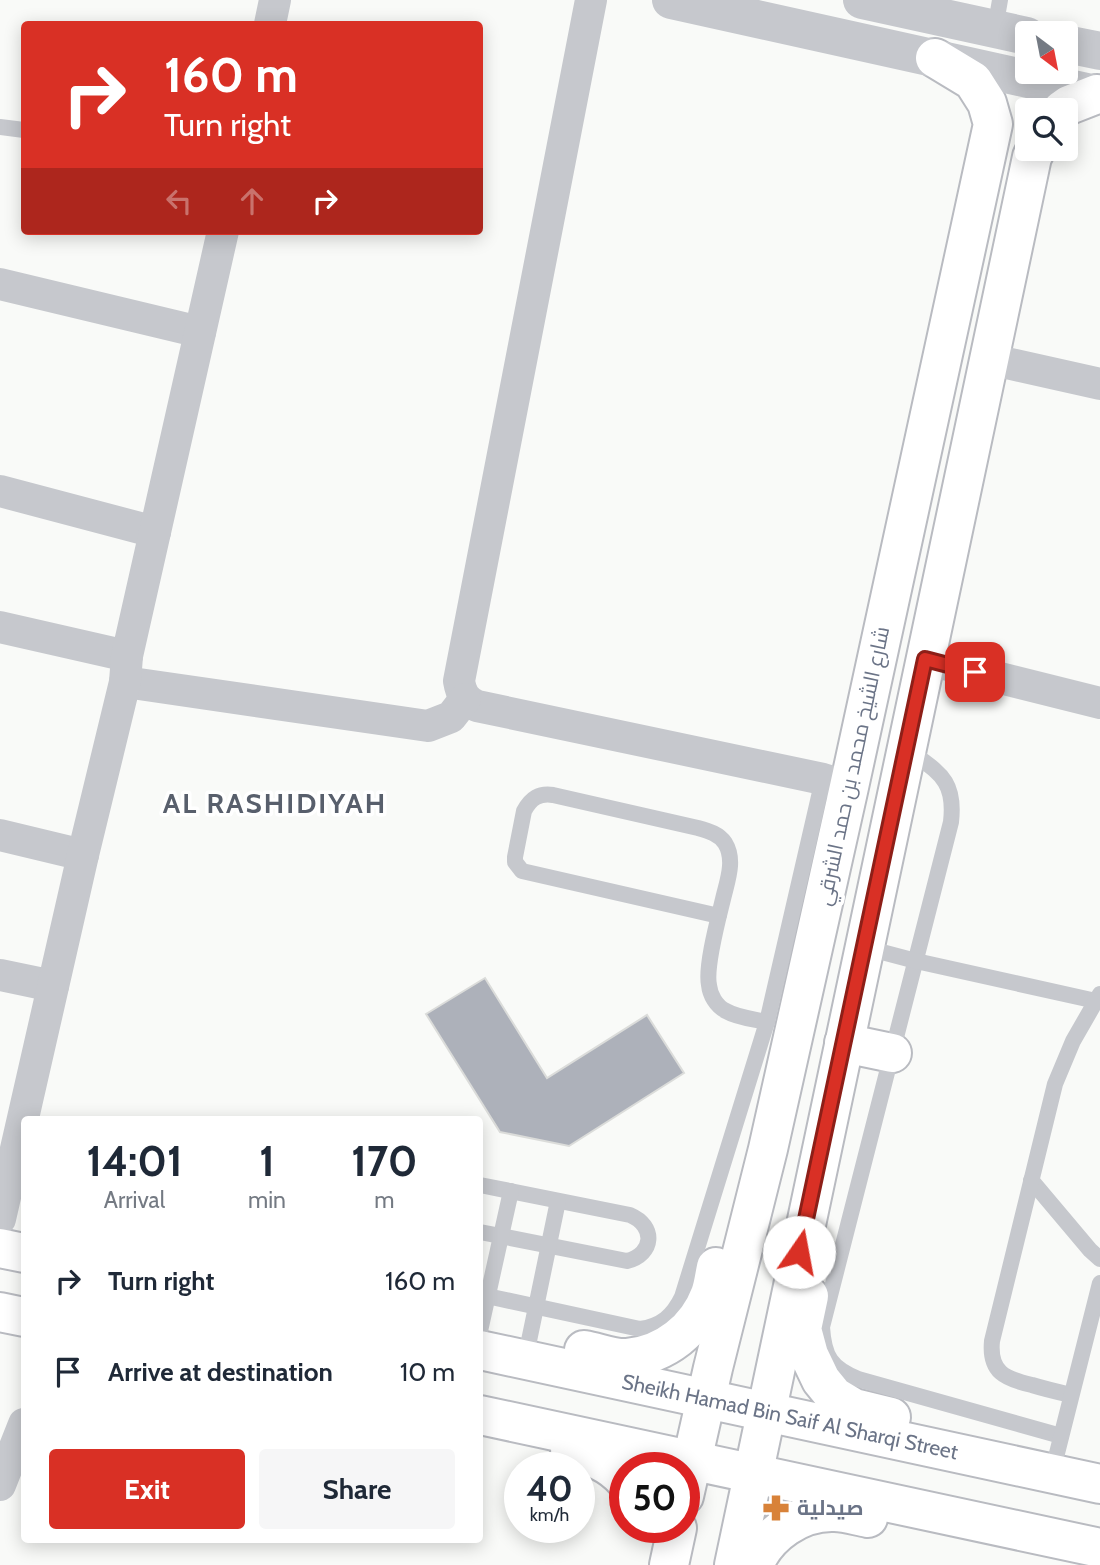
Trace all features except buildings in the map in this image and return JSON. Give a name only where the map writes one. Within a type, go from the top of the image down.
[{"type":"main road","name":"شارع الشيخ محمد بن حمد الشرقي","points":[[694,1452],[768,1149],[836,783],[993,124],[988,103],[973,81],[935,58]]},
{"type":"main road","points":[[1078,102],[1099,94]]},
{"type":"main road","points":[[734,1565],[820,1148],[1032,161]]},
{"type":"main road","points":[[844,1043],[892,1053]]},
{"type":"main road","points":[[820,1148],[824,1209],[820,1243],[802,1329],[809,1355],[821,1380],[834,1396],[854,1408],[979,1439],[1008,1450],[1042,1471]]},
{"type":"main road","points":[[483,1332],[530,1335],[625,1358],[647,1354],[674,1342],[695,1322],[709,1295],[730,1208],[768,1149]]},
{"type":"main road","points":[[0,1248],[21,1252]]},
{"type":"main road","points":[[0,1311],[21,1316]]},
{"type":"main road","name":"Sheikh Hamad Bin Saif Al Sharqi Street","points":[[483,1349],[530,1335],[706,1399],[1100,1484]]},
{"type":"main road","points":[[483,1416],[609,1454]]},
{"type":"main road","points":[[483,1428],[590,1455],[609,1466]]},
{"type":"main road","points":[[700,1477],[753,1474],[1100,1548]]},
{"type":"main road","points":[[754,1565],[770,1539],[786,1526],[822,1513],[834,1512],[969,1534],[1012,1529]]},
{"type":"main road","points":[[650,1565],[651,1543]]},
{"type":"main road","points":[[668,1565],[673,1543]]},
{"type":"street","points":[[271,21],[275,0]]},
{"type":"street","points":[[591,0],[459,681],[460,690],[465,699],[477,706],[836,783]]},
{"type":"street","points":[[671,0],[1099,94]]},
{"type":"street","points":[[862,0],[1008,22]]},
{"type":"street","points":[[1078,46],[1100,51]]},
{"type":"street","points":[[23,1116],[222,235]]},
{"type":"street","points":[[0,284],[201,332]]},
{"type":"street","points":[[989,359],[1100,384]]},
{"type":"street","points":[[0,491],[155,532]]},
{"type":"street","points":[[0,627],[126,669],[428,726],[451,717],[465,699]]},
{"type":"street","points":[[925,659],[1100,703]]},
{"type":"street","points":[[0,835],[83,855]]},
{"type":"street","points":[[0,975],[53,986]]},
{"type":"street","points":[[0,1219],[21,1127]]},
{"type":"street","points":[[0,1486],[21,1432]]},
{"type":"lane","points":[[0,127],[21,130]]},
{"type":"lane","points":[[906,748],[928,763],[945,783],[950,795],[951,822],[822,1328],[823,1345],[830,1360],[842,1372],[859,1379],[1061,1436]]},
{"type":"lane","points":[[487,1296],[530,1335],[650,1328],[670,1317],[677,1307],[767,1022],[836,783]]},
{"type":"lane","points":[[719,916],[522,871],[515,862],[515,857],[524,810],[532,799],[546,794],[713,832],[725,843],[731,857],[709,971],[711,993],[724,1011],[767,1022]]},
{"type":"lane","points":[[863,947],[916,961],[1098,998],[1073,1041],[1055,1084],[992,1340],[996,1367],[1008,1378],[1071,1395]]},
{"type":"lane","points":[[1031,1181],[1100,1259]]},
{"type":"lane","points":[[483,1186],[630,1215],[645,1226],[648,1244],[636,1259],[627,1261],[483,1233]]},
{"type":"lane","points":[[483,1317],[510,1191]]},
{"type":"lane","points":[[530,1335],[558,1201]]},
{"type":"lane","points":[[1042,1471],[1061,1436],[1100,1283]]},
{"type":"place","name":"صيدلية","points":[[776,1508]]},
{"type":"district","name":"AL RASHIDIYAH","points":[[275,803]]},
{"type":"route","points":[[799,1252],[925,659],[975,672]]}]
